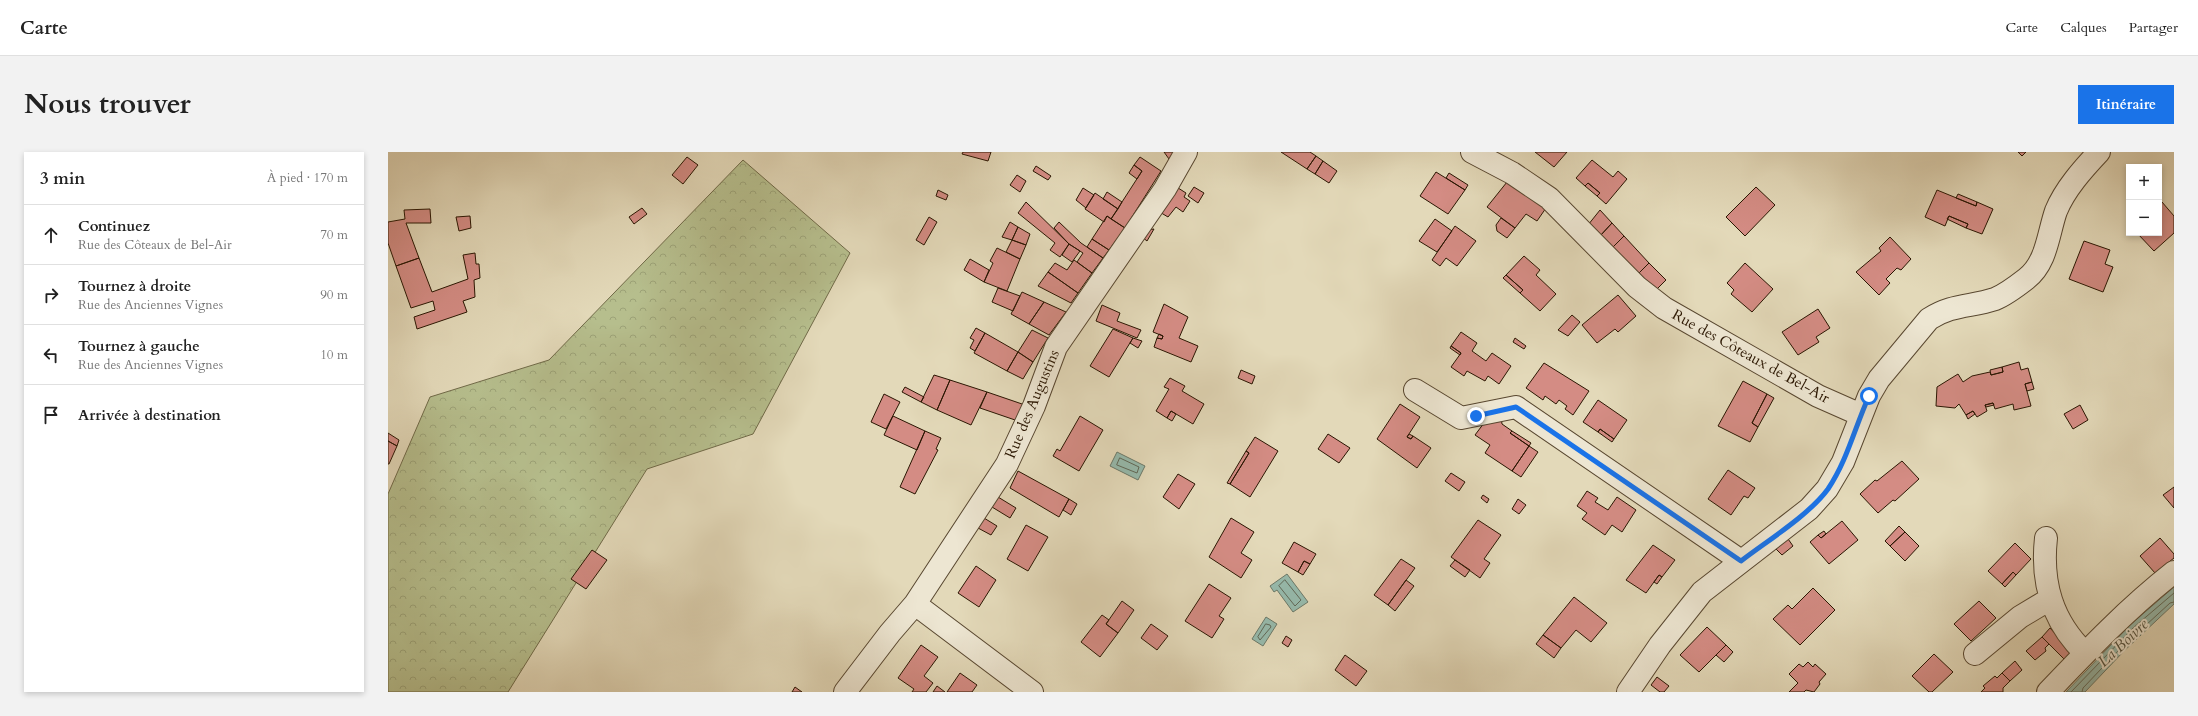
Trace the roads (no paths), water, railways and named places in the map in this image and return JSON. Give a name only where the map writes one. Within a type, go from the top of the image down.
[{"type":"street","name":"Rue des Augustins","points":[[845,692],[890,633],[915,604],[1007,464],[1034,406],[1056,346],[1165,189],[1186,152]]},
{"type":"street","name":"Rue des Côteaux de Bel-Air","points":[[1472,152],[1512,173],[1549,198],[1637,287],[1664,308],[1818,396],[1861,415]]},
{"type":"street","points":[[1628,692],[1660,645],[1702,592],[1809,509],[1827,489],[1843,462],[1861,415],[1879,380],[1929,319],[1940,312],[1956,306],[1996,298],[2027,278],[2041,261],[2056,211],[2065,193],[2099,152]]},
{"type":"street","points":[[1415,390],[1461,418],[1516,407],[1741,561]]},
{"type":"street","points":[[2046,538],[2046,574],[2051,606],[2069,637],[2085,653]]},
{"type":"street","points":[[2048,692],[2085,653],[2146,595],[2174,572]]},
{"type":"street","points":[[1975,654],[2020,617],[2050,599]]},
{"type":"street","points":[[915,604],[1032,692]]},
{"type":"water","points":[[1117,452],[1145,466],[1138,480],[1110,466]]},
{"type":"water","points":[[1287,574],[1308,602],[1293,612],[1277,590],[1274,592],[1270,586]]},
{"type":"water","name":"La Boivre","points":[[2174,587],[2174,604],[2124,651],[2085,692],[2066,692],[2130,625]]},
{"type":"water","points":[[1266,617],[1277,624],[1263,646],[1252,639]]}]
